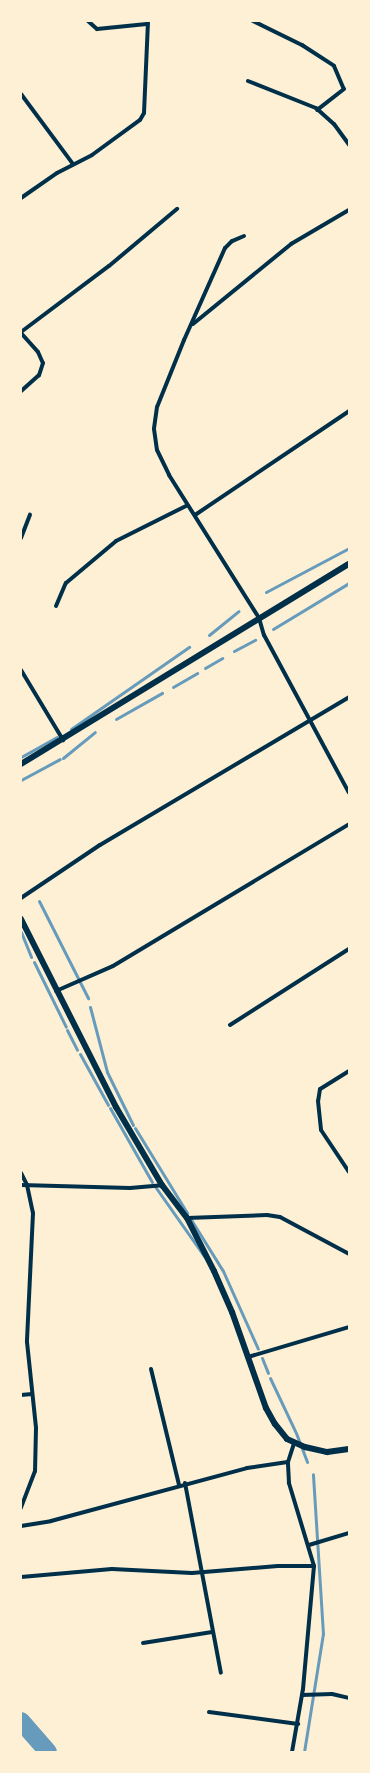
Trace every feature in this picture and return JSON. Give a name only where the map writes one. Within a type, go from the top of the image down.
[{"type":"main road","points":[[21,764],[63,740],[349,564]]},
{"type":"main road","points":[[21,919],[56,991],[116,1107],[162,1185],[187,1218],[214,1271],[248,1357],[266,1408],[274,1424],[294,1443],[327,1452],[349,1449]]},
{"type":"street","points":[[21,198],[73,164],[92,155],[140,120],[144,113],[147,22],[97,29],[88,21]]},
{"type":"street","points":[[253,21],[302,45],[334,66],[344,89],[318,110]]},
{"type":"street","points":[[248,81],[302,101],[318,110],[334,124],[349,145]]},
{"type":"street","points":[[21,94],[73,164]]},
{"type":"street","points":[[21,391],[39,375],[43,363],[38,352],[21,332],[109,266],[177,209]]},
{"type":"street","points":[[192,324],[291,244],[349,210]]},
{"type":"street","points":[[244,236],[232,241],[225,248],[157,407],[154,429],[157,450],[169,475],[259,618],[264,635],[349,792]]},
{"type":"street","points":[[195,515],[241,482],[349,411]]},
{"type":"street","points":[[56,606],[66,583],[116,541],[188,505]]},
{"type":"street","points":[[21,538],[30,516]]},
{"type":"street","points":[[21,670],[63,740]]},
{"type":"street","points":[[21,898],[100,845],[349,697]]},
{"type":"street","points":[[56,991],[113,966],[349,824]]},
{"type":"street","points":[[230,1025],[349,949]]},
{"type":"street","points":[[349,1071],[320,1090],[318,1102],[321,1130],[349,1172]]},
{"type":"street","points":[[21,1173],[28,1185],[33,1213],[27,1316],[32,1394],[36,1428],[35,1471],[21,1508]]},
{"type":"street","points":[[21,1185],[130,1188],[162,1185]]},
{"type":"street","points":[[187,1218],[267,1215],[280,1217],[349,1254]]},
{"type":"street","points":[[248,1357],[349,1327]]},
{"type":"street","points":[[151,1369],[179,1485]]},
{"type":"street","points":[[21,1395],[32,1394]]},
{"type":"street","points":[[292,1752],[302,1695],[314,1566],[309,1545],[294,1504],[289,1483],[288,1462],[294,1443]]},
{"type":"street","points":[[21,1526],[51,1521],[185,1483],[247,1468],[288,1462]]},
{"type":"street","points":[[185,1483],[212,1632],[221,1673]]},
{"type":"street","points":[[309,1545],[349,1533]]},
{"type":"street","points":[[21,1577],[112,1569],[201,1573],[278,1566],[314,1566]]},
{"type":"street","points":[[143,1642],[212,1632]]},
{"type":"street","points":[[302,1695],[332,1694],[349,1698]]},
{"type":"street","points":[[209,1712],[298,1724]]},
{"type":"waterway","points":[[266,592],[349,548]]},
{"type":"waterway","points":[[273,629],[349,583]]},
{"type":"waterway","points":[[209,635],[239,611]]},
{"type":"waterway","points":[[234,651],[255,640]]},
{"type":"waterway","points":[[71,729],[189,647]]},
{"type":"waterway","points":[[205,668],[222,658]]},
{"type":"waterway","points":[[173,687],[197,673]]},
{"type":"waterway","points":[[116,719],[162,693]]},
{"type":"waterway","points":[[63,758],[95,732]]},
{"type":"waterway","points":[[21,757],[57,737]]},
{"type":"waterway","points":[[21,780],[60,759]]},
{"type":"waterway","points":[[39,901],[88,998]]},
{"type":"waterway","points":[[21,932],[31,957]]},
{"type":"waterway","points":[[34,962],[66,1027]]},
{"type":"waterway","points":[[90,1007],[107,1072],[133,1125]]},
{"type":"waterway","points":[[67,1030],[77,1050]]},
{"type":"waterway","points":[[80,1054],[108,1105]]},
{"type":"waterway","points":[[110,1108],[152,1182]]},
{"type":"waterway","points":[[135,1128],[187,1213]]},
{"type":"waterway","points":[[154,1185],[204,1256]]},
{"type":"waterway","points":[[190,1218],[223,1271],[258,1349]]},
{"type":"waterway","points":[[262,1358],[268,1373]]},
{"type":"waterway","points":[[270,1378],[295,1431]]},
{"type":"waterway","points":[[296,1433],[307,1462]]},
{"type":"waterway","points":[[304,1752],[323,1634],[313,1474]]},
{"type":"waterway","points":[[21,1721],[48,1752]]}]
